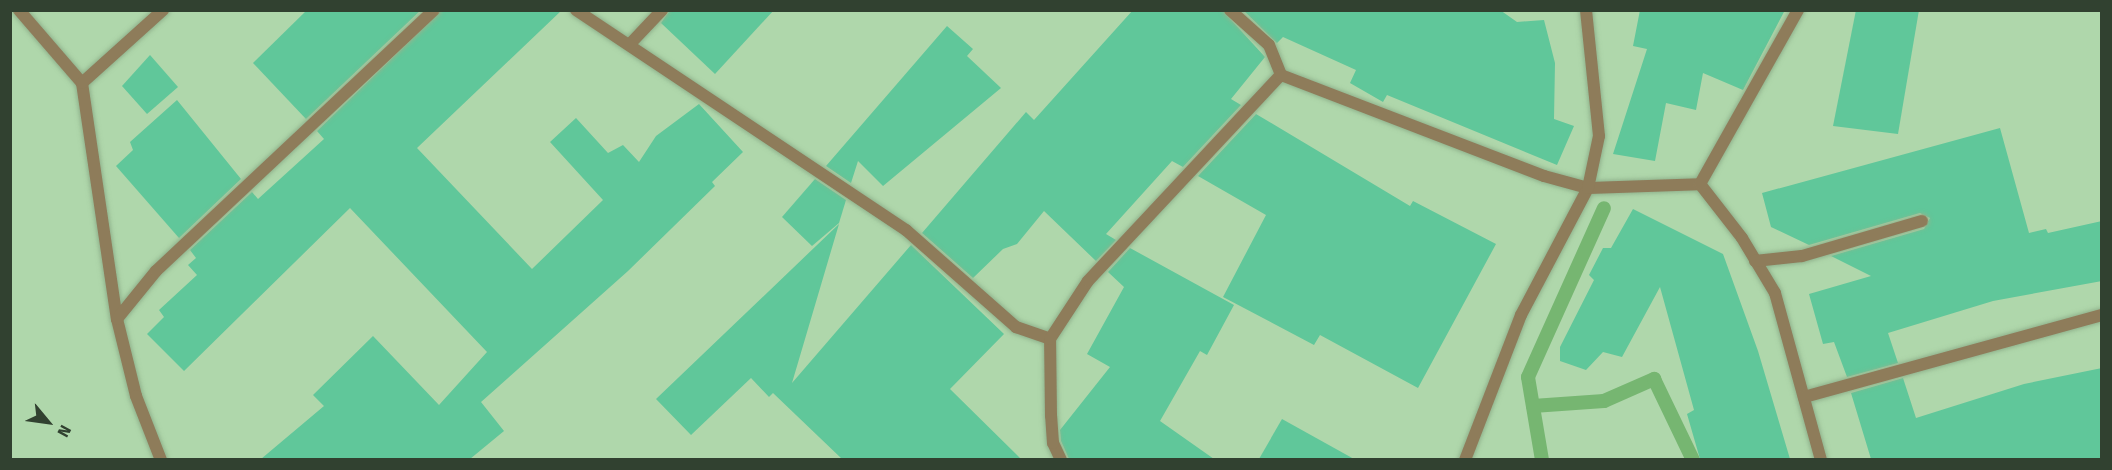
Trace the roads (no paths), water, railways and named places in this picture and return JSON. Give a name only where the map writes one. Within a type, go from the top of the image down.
[{"type":"street","points":[[19,10],[82,83],[117,319],[136,396],[161,459]]},
{"type":"street","points":[[82,83],[164,10]]},
{"type":"street","points":[[117,319],[156,271],[434,10]]},
{"type":"street","points":[[576,10],[906,230],[1016,327],[1050,339]]},
{"type":"street","points":[[630,44],[662,10]]},
{"type":"street","points":[[1230,10],[1269,45],[1281,75],[1544,176],[1588,188],[1700,184]]},
{"type":"street","points":[[1465,459],[1521,315],[1588,188],[1599,136],[1586,10]]},
{"type":"street","points":[[1700,184],[1798,10]]},
{"type":"street","points":[[1061,459],[1053,443],[1050,417],[1050,339],[1088,281],[1281,75]]},
{"type":"street","points":[[1700,184],[1775,293],[1821,459]]},
{"type":"street","points":[[1755,261],[1802,256],[1922,222]]},
{"type":"street","points":[[1804,397],[2102,315]]},
{"type":"waterway","points":[[1542,460],[1528,377],[1604,208]]},
{"type":"waterway","points":[[1533,406],[1604,401],[1654,379],[1693,460]]}]
